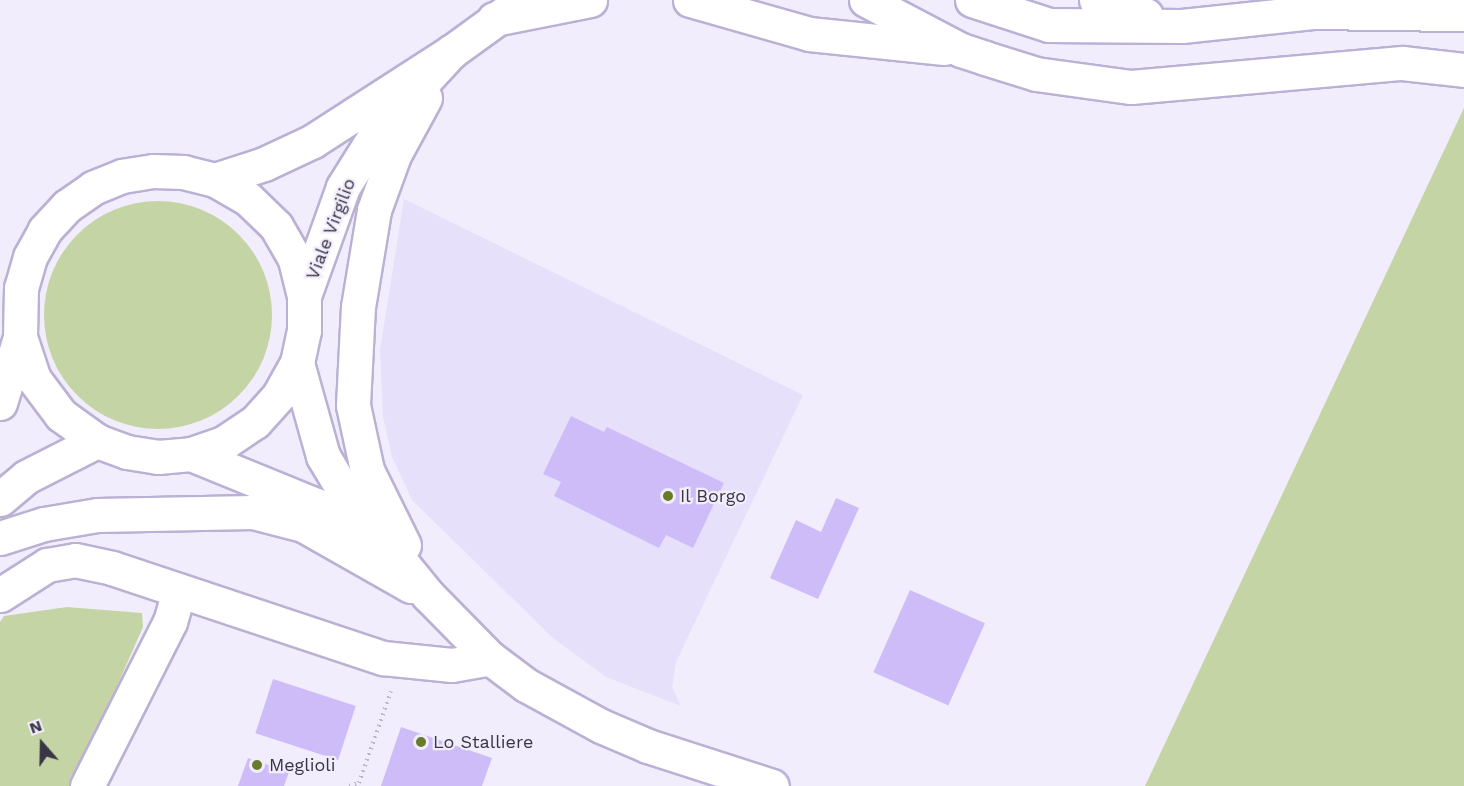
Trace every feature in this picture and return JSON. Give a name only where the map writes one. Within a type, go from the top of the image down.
[{"type":"main road","name":"Viale Virgilio","points":[[214,180],[264,164],[313,141],[451,52],[522,0]]},
{"type":"main road","points":[[494,19],[590,0]]},
{"type":"main road","points":[[690,0],[808,34],[961,50]]},
{"type":"main road","points":[[866,0],[961,50],[1036,74],[1131,87],[1402,63],[1464,70]]},
{"type":"main road","points":[[972,0],[1049,25],[1182,26],[1312,12],[1464,14]]},
{"type":"main road","points":[[1096,0],[1182,26]]},
{"type":"main road","name":"Viale Virgilio","points":[[304,296],[343,187],[378,131],[451,52]]},
{"type":"main road","points":[[428,596],[367,470],[353,405],[358,307],[374,210],[394,155],[451,52]]},
{"type":"main road","points":[[153,171],[184,172],[214,180],[248,199],[276,226],[295,259],[304,296],[304,330],[297,363],[279,395],[255,422],[225,442],[191,453],[158,457],[127,452],[97,441],[61,415],[41,388],[20,338],[10,289],[45,230],[67,206],[93,188],[122,177],[153,171]]},
{"type":"main road","points":[[0,403],[20,338]]},
{"type":"main road","points":[[297,363],[322,456],[345,493],[428,596]]},
{"type":"main road","points":[[0,499],[26,477],[97,441]]},
{"type":"main road","points":[[191,453],[316,505],[428,596],[490,658],[526,685],[601,726],[648,746],[772,786]]},
{"type":"main road","points":[[0,538],[44,524],[97,515],[253,512],[303,525],[428,596]]},
{"type":"main road","points":[[0,595],[47,565],[75,560],[401,662],[452,665],[490,658]]},
{"type":"main road","points":[[87,786],[170,622],[179,591]]},
{"type":"path","points":[[349,786],[359,783],[401,662]]},
{"type":"shaded area","points":[[404,199],[803,395],[676,662],[672,687],[681,706],[606,677],[553,638],[412,500],[392,457],[383,416],[380,350]]},
{"type":"green space","points":[[1464,108],[1464,786],[1145,786]]},
{"type":"green space","points":[[158,201],[180,203],[202,210],[221,220],[246,243],[258,261],[267,282],[272,315],[270,337],[263,359],[253,378],[230,403],[212,415],[191,424],[158,429],[136,427],[114,420],[95,410],[70,387],[58,369],[49,348],[44,315],[46,293],[53,271],[63,252],[86,227],[104,215],[125,206]]},
{"type":"green space","points":[[67,607],[142,613],[143,627],[73,786],[0,786],[0,622],[4,616]]},
{"type":"building","points":[[571,416],[604,432],[607,427],[724,483],[693,548],[666,535],[659,548],[554,496],[561,482],[543,474]]},
{"type":"building","points":[[836,498],[859,508],[818,599],[770,578],[796,520],[821,532]]},
{"type":"building","points":[[910,590],[985,623],[948,706],[873,672]]},
{"type":"building","points":[[273,679],[356,706],[338,760],[255,733]]},
{"type":"building","name":"Lo Stalliere","points":[[401,727],[492,758],[482,786],[381,786]]},
{"type":"building","name":"Meglioli","points":[[248,758],[289,772],[284,786],[238,786]]},
{"type":"place","name":"Il Borgo","points":[[668,496]]},
{"type":"place","name":"Lo Stalliere","points":[[421,742]]},
{"type":"place","name":"Meglioli","points":[[257,765]]}]
